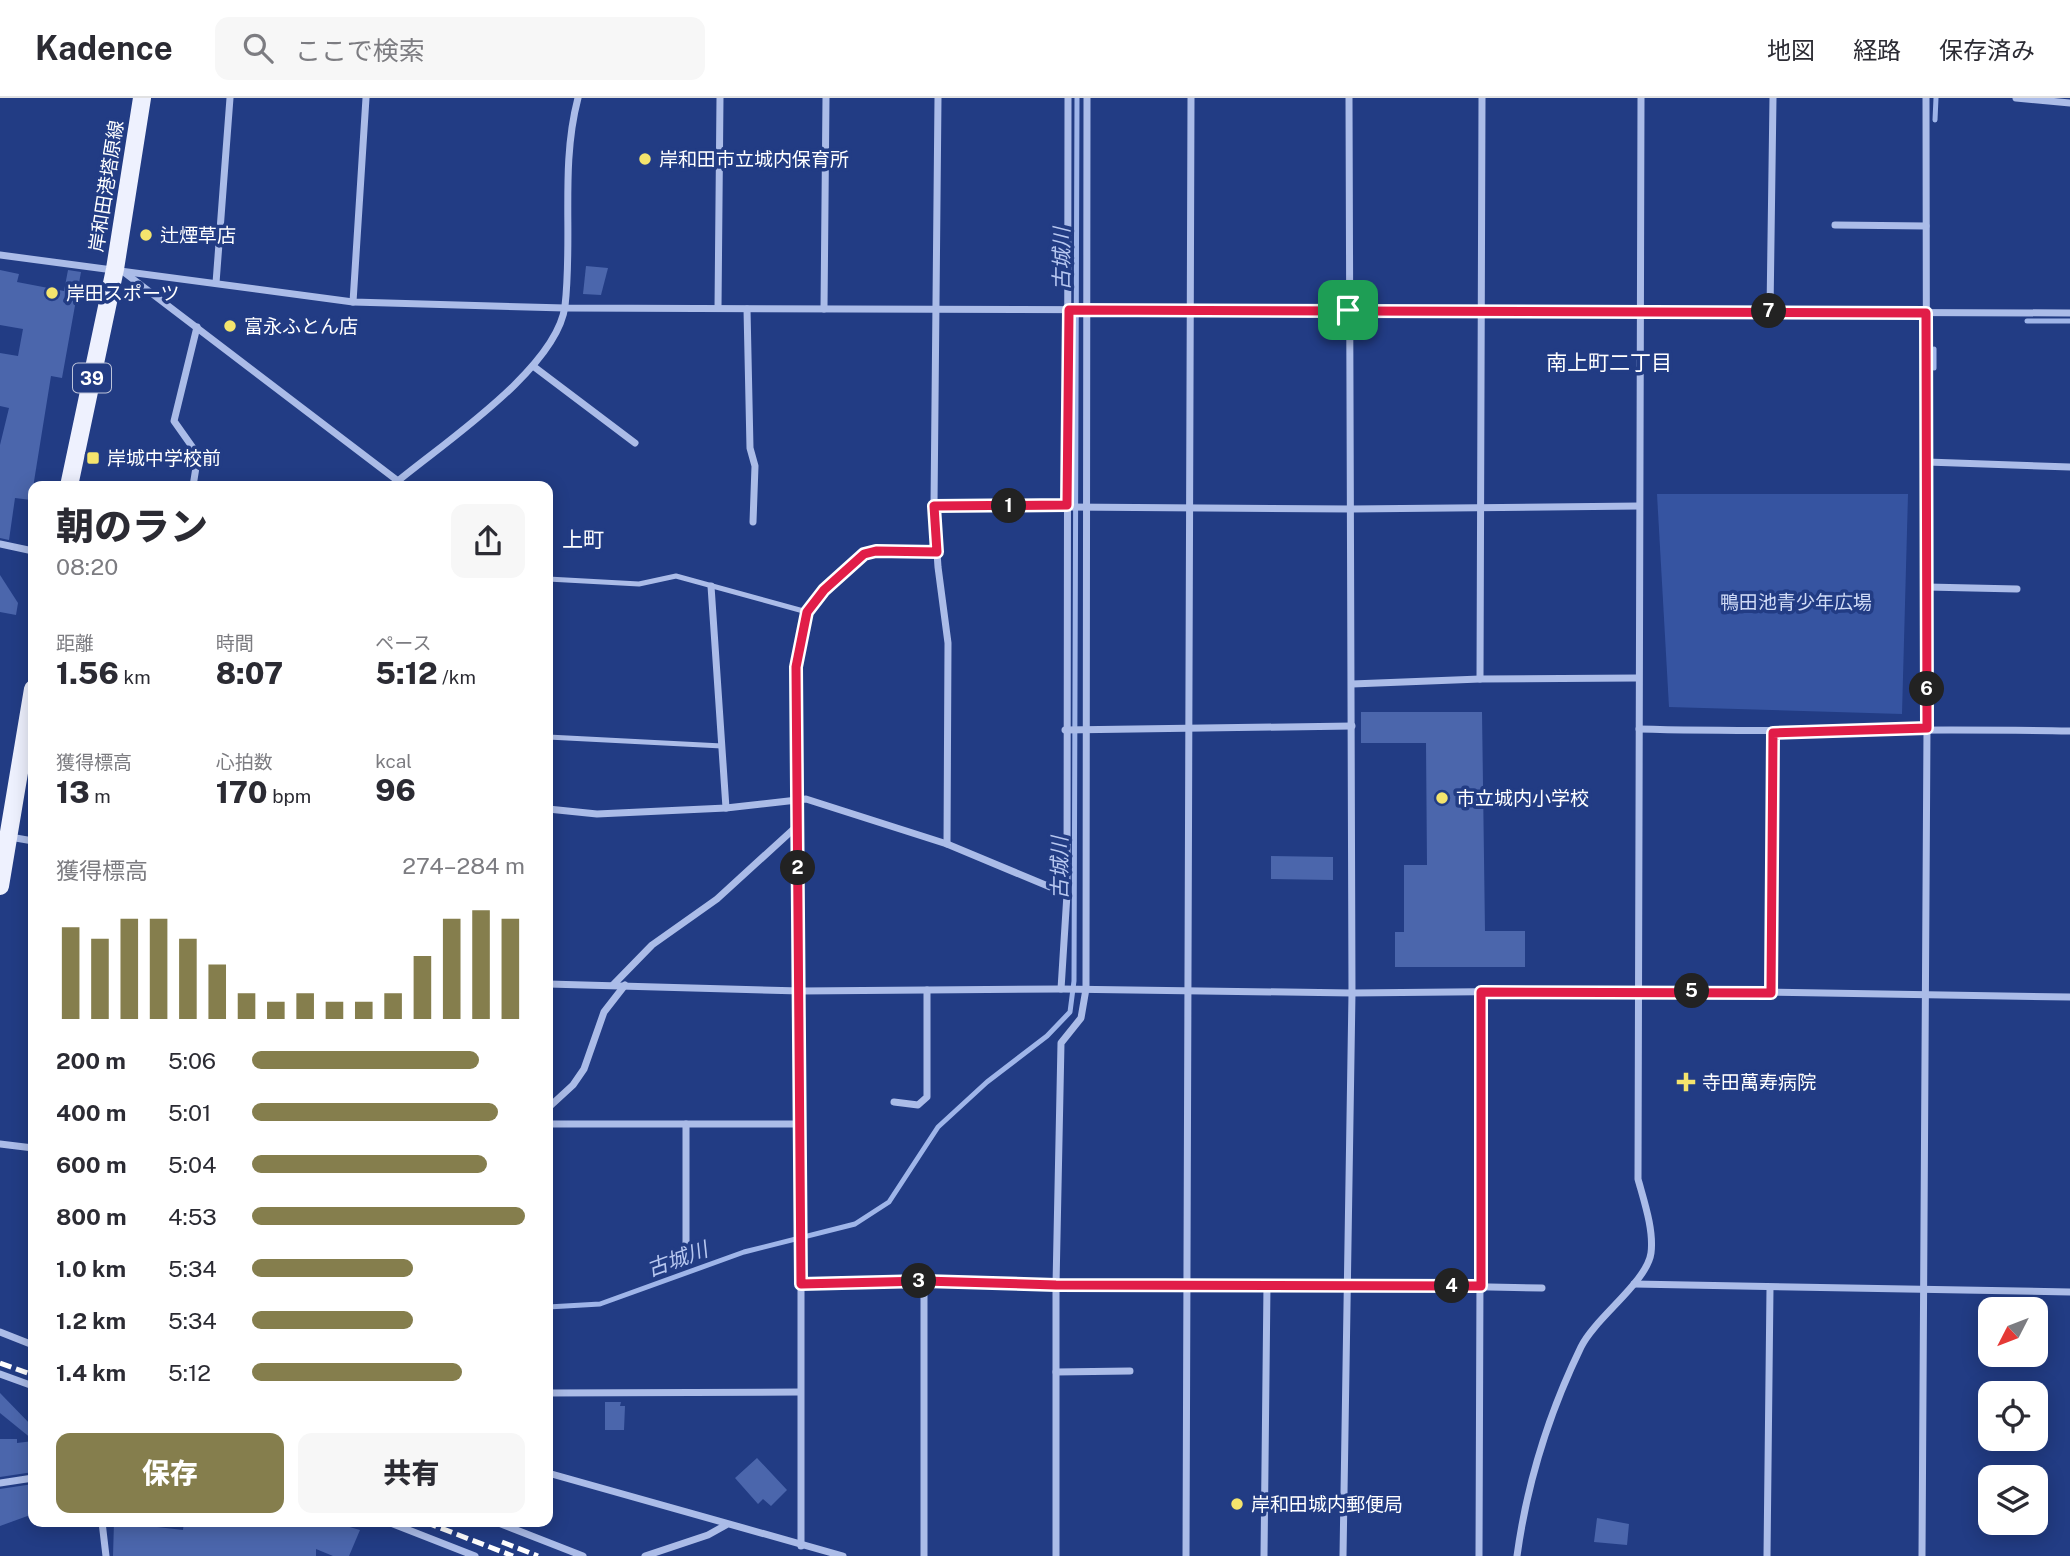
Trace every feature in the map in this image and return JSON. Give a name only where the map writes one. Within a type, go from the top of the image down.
[{"type":"main road","name":"岸和田港塔原線","points":[[70,481],[115,269],[142,98]]},
{"type":"main road","points":[[0,886],[5,836],[28,715]]},
{"type":"street","points":[[216,283],[230,98]]},
{"type":"street","points":[[353,302],[366,98]]},
{"type":"street","points":[[401,481],[515,385],[533,366],[553,336],[565,308],[569,154],[578,98]]},
{"type":"street","points":[[718,308],[720,98]]},
{"type":"street","points":[[824,309],[826,98]]},
{"type":"street","points":[[938,98],[934,506],[948,643],[947,844]]},
{"type":"street","points":[[1061,989],[1067,894],[1065,730],[1068,98]]},
{"type":"street","points":[[1056,1556],[1056,1285],[1061,1043],[1081,1018],[1085,989],[1087,98]]},
{"type":"street","points":[[1186,1556],[1191,98]]},
{"type":"street","points":[[1343,1556],[1352,993],[1349,98]]},
{"type":"street","points":[[1480,679],[1482,98]]},
{"type":"street","points":[[1517,1556],[1524,1506],[1538,1454],[1582,1345],[1634,1284],[1651,1254],[1646,1209],[1638,1179],[1637,678],[1641,98]]},
{"type":"street","points":[[1770,311],[1773,98]]},
{"type":"street","points":[[1922,1556],[1927,728],[1926,98]]},
{"type":"street","points":[[2016,98],[2070,103]]},
{"type":"street","points":[[1835,225],[1926,226]]},
{"type":"street","points":[[0,255],[88,269],[115,269],[353,302],[565,308],[2070,313]]},
{"type":"street","points":[[115,269],[134,277],[393,481]]},
{"type":"street","points":[[747,309],[750,448],[755,466],[753,522]]},
{"type":"street","points":[[194,481],[198,455],[174,421],[197,327]]},
{"type":"street","points":[[533,366],[635,443]]},
{"type":"street","points":[[1927,462],[2070,467]]},
{"type":"street","points":[[934,506],[1352,509],[1639,506]]},
{"type":"street","points":[[0,544],[28,550]]},
{"type":"street","points":[[801,1546],[801,991],[796,667],[807,612],[824,590],[864,554],[876,551],[937,552]]},
{"type":"street","points":[[711,586],[726,808]]},
{"type":"street","points":[[1927,587],[2017,589]]},
{"type":"street","points":[[1352,684],[1480,679],[1637,678]]},
{"type":"street","points":[[1065,730],[1084,727],[1352,726]]},
{"type":"street","points":[[1639,729],[1773,733],[1927,728],[2070,731]]},
{"type":"street","points":[[1771,993],[1773,733]]},
{"type":"street","points":[[553,810],[597,814],[726,808],[806,799],[947,844],[1067,894]]},
{"type":"street","points":[[614,985],[652,946],[718,899],[797,826]]},
{"type":"street","points":[[5,836],[28,840]]},
{"type":"street","points":[[553,984],[801,991],[1085,989],[1352,993],[1639,990],[2070,997]]},
{"type":"street","points":[[553,1103],[573,1085],[584,1069],[604,1012],[625,985]]},
{"type":"street","points":[[894,1102],[918,1105],[928,1097],[927,990]]},
{"type":"street","points":[[1479,1556],[1481,992]]},
{"type":"street","points":[[553,1124],[801,1125]]},
{"type":"street","points":[[686,1124],[686,1245]]},
{"type":"street","points":[[0,1144],[28,1147]]},
{"type":"street","points":[[924,1281],[924,1556]]},
{"type":"street","points":[[801,1284],[924,1281],[1056,1285],[1346,1284],[1542,1288]]},
{"type":"street","points":[[1264,1556],[1267,1284]]},
{"type":"street","points":[[1634,1284],[2070,1292]]},
{"type":"street","points":[[1767,1556],[1770,1288]]},
{"type":"street","points":[[0,1332],[28,1343]]},
{"type":"street","points":[[1056,1372],[1130,1371]]},
{"type":"street","points":[[0,1374],[28,1384]]},
{"type":"street","points":[[553,1392],[800,1392]]},
{"type":"street","points":[[553,1474],[842,1556]]},
{"type":"street","points":[[0,1483],[28,1479]]},
{"type":"street","points":[[645,1556],[708,1535],[726,1525]]},
{"type":"street","points":[[103,1527],[106,1556]]},
{"type":"street","points":[[401,1527],[475,1556]]},
{"type":"street","points":[[509,1527],[583,1556]]},
{"type":"lane","points":[[553,579],[639,584],[676,576],[807,612]]},
{"type":"lane","points":[[553,737],[722,746]]},
{"type":"green space","name":"鴨田池青少年広場","points":[[1657,494],[1908,494],[1902,714],[1669,707]]},
{"type":"building","points":[[586,266],[608,268],[601,295],[583,294]]},
{"type":"building","points":[[0,270],[19,274],[17,282],[64,291],[68,270],[81,272],[62,378],[51,376],[34,481],[28,481],[28,500],[15,498],[9,540],[0,538],[0,445],[9,408],[0,406],[0,353],[18,356],[23,329],[0,325]]},
{"type":"building","points":[[0,575],[18,603],[16,615],[0,612]]},
{"type":"building","points":[[1361,712],[1482,712],[1485,931],[1525,931],[1525,967],[1395,967],[1395,932],[1404,932],[1404,865],[1427,865],[1426,743],[1361,743]]},
{"type":"building","points":[[1271,856],[1333,857],[1333,880],[1271,879]]},
{"type":"building","points":[[0,1393],[28,1422],[28,1436],[0,1413]]},
{"type":"building","points":[[605,1402],[621,1402],[620,1406],[625,1406],[624,1430],[605,1430]]},
{"type":"building","points":[[0,1439],[17,1439],[17,1443],[28,1442],[28,1473],[0,1477]]},
{"type":"building","points":[[757,1458],[787,1490],[771,1506],[763,1499],[758,1504],[735,1478]]},
{"type":"building","points":[[28,1485],[28,1516],[0,1526],[0,1489]]},
{"type":"building","points":[[1597,1518],[1629,1524],[1627,1545],[1594,1542]]},
{"type":"building","points":[[114,1527],[183,1530],[183,1527],[350,1527],[360,1530],[349,1556],[333,1556],[316,1549],[316,1556],[113,1556]]},
{"type":"waterway","name":"古城川","points":[[553,1307],[600,1304],[744,1252],[855,1224],[889,1202],[938,1127],[987,1082],[1047,1036],[1070,1012],[1074,981],[1077,98]]},
{"type":"waterway","points":[[1935,120],[1936,98]]},
{"type":"waterway","points":[[2027,321],[2070,321]]},
{"type":"waterway","points":[[1934,349],[1934,368]]},
{"type":"railway","points":[[0,1363],[28,1373]]},
{"type":"railway","points":[[438,1527],[513,1556]]},
{"type":"railway","points":[[502,1542],[538,1556]]},
{"type":"place","name":"岸和田市立城内保育所","points":[[645,159]]},
{"type":"place","name":"辻煙草店","points":[[146,235]]},
{"type":"place","name":"岸田スポーツ","points":[[52,293]]},
{"type":"place","name":"富永ふとん店","points":[[230,326]]},
{"type":"place","name":"岸城中学校前","points":[[93,458]]},
{"type":"place","name":"市立城内小学校","points":[[1442,798]]},
{"type":"place","name":"寺田萬寿病院","points":[[1686,1082]]},
{"type":"place","name":"岸和田城内郵便局","points":[[1237,1504]]},
{"type":"district","name":"南上町二丁目","points":[[1609,362]]},
{"type":"district","name":"上町","points":[[583,539]]},
{"type":"route","points":[[1069,310],[1348,310],[1482,313],[1926,313],[1927,728],[1773,733],[1771,993],[1639,990],[1481,992],[1481,1286],[1056,1285],[924,1281],[801,1284],[801,991],[796,667],[807,612],[824,590],[864,554],[876,551],[937,552],[934,506],[1067,505],[1069,310]]}]
